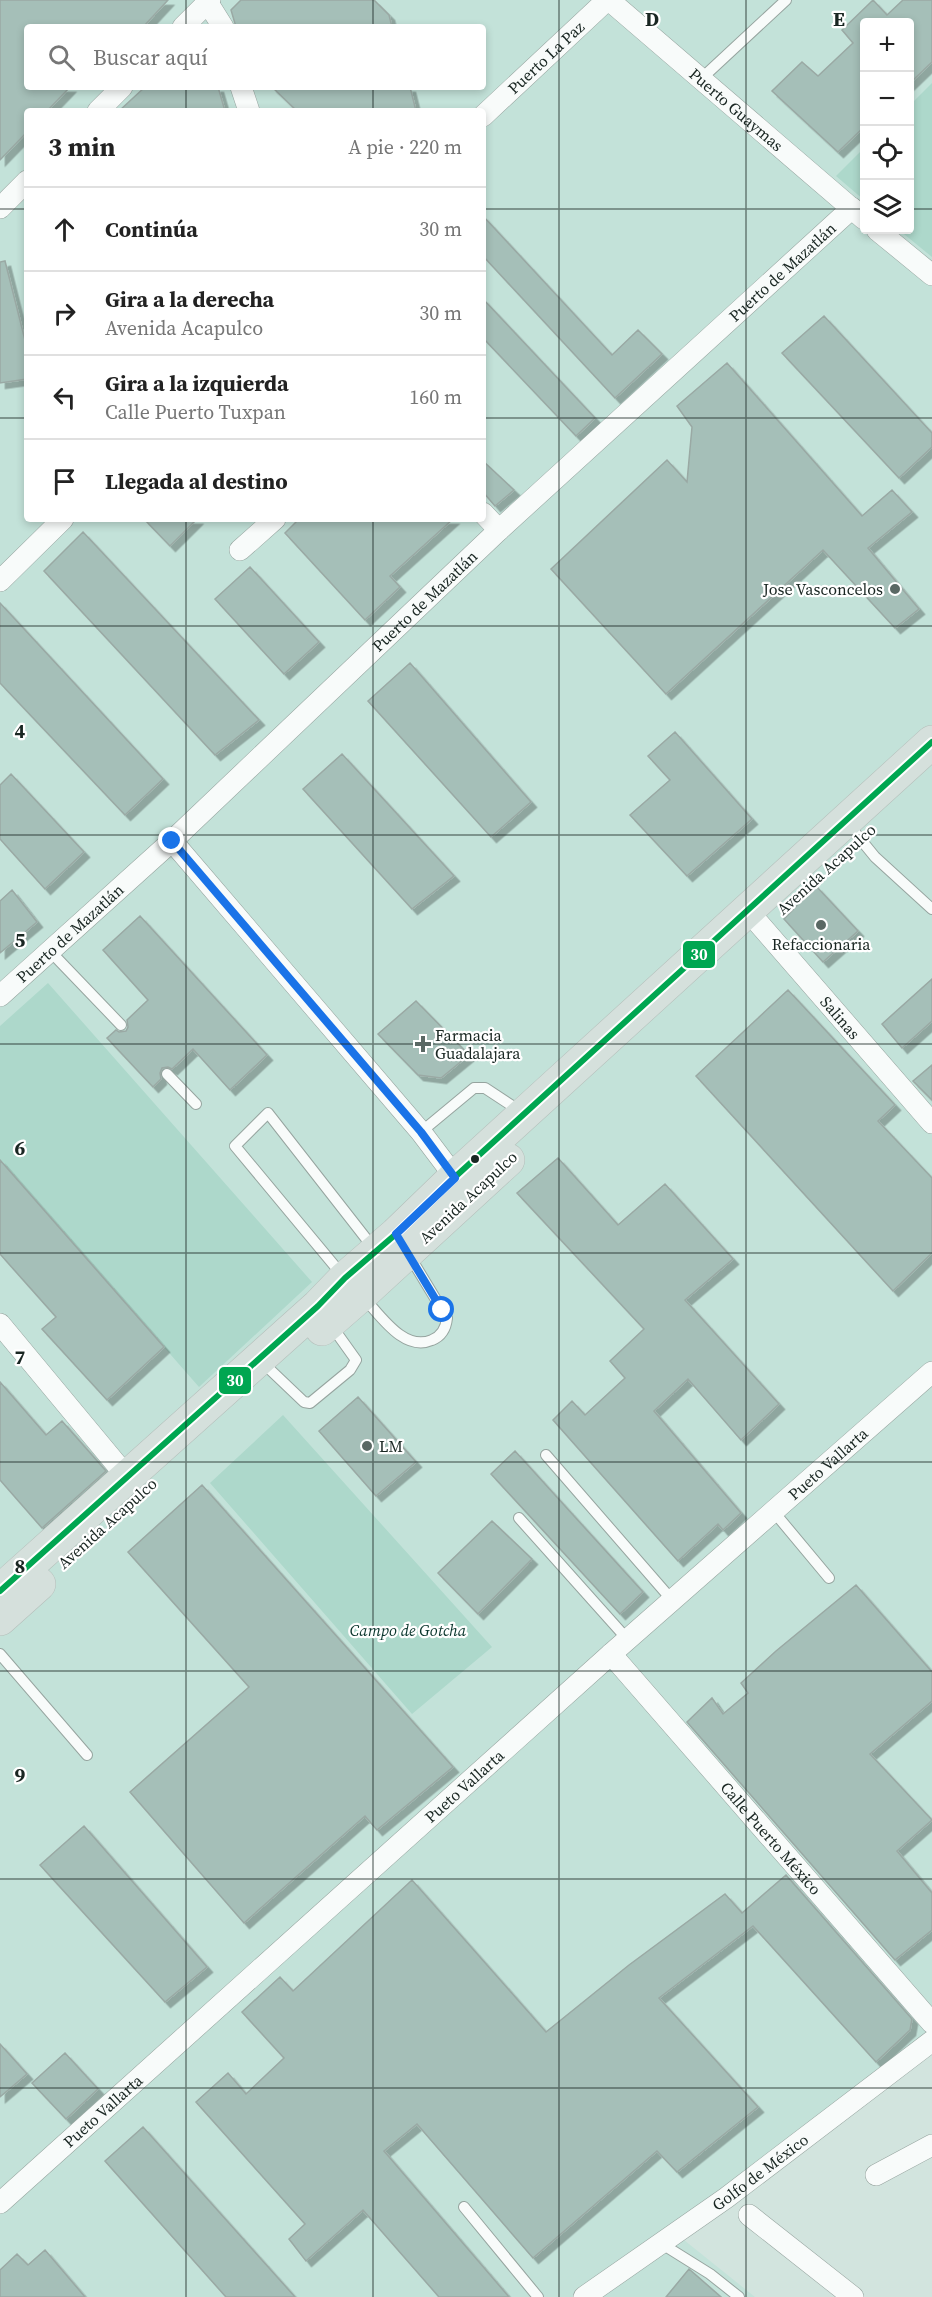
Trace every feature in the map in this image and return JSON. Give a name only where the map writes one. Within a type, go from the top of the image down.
[{"type":"main road","name":"Avenida Acapulco","points":[[853,830],[932,742]]},
{"type":"main road","name":"Avenida Acapulco","points":[[393,1246],[853,830],[932,771]]},
{"type":"main road","name":"Avenida Acapulco","points":[[0,1619],[353,1287],[455,1178],[755,919]]},
{"type":"main road","name":"Avenida Acapulco","points":[[0,1592],[127,1477],[266,1367]]},
{"type":"street","name":"Puerto Guaymas","points":[[608,0],[858,214]]},
{"type":"street","name":"Puerto La Paz","points":[[486,113],[608,0]]},
{"type":"street","points":[[186,24],[208,1],[221,24]]},
{"type":"street","points":[[101,108],[119,90]]},
{"type":"street","points":[[243,90],[248,108]]},
{"type":"street","points":[[0,208],[24,184]]},
{"type":"street","name":"Puerto de Mazatlán","points":[[0,996],[172,841],[499,530],[858,214]]},
{"type":"street","points":[[882,234],[932,274]]},
{"type":"street","points":[[486,516],[499,530]]},
{"type":"street","points":[[0,581],[60,522]]},
{"type":"street","points":[[240,550],[272,522]]},
{"type":"street","points":[[172,841],[421,1132],[455,1178]]},
{"type":"street","name":"Salinas","points":[[755,919],[932,1123]]},
{"type":"street","points":[[0,1324],[127,1477]]},
{"type":"street","name":"Pueto Vallarta","points":[[0,2204],[611,1654],[932,1372]]},
{"type":"street","name":"Calle Puerto México","points":[[611,1654],[932,2023]]},
{"type":"street","name":"Golfo de México","points":[[584,2297],[735,2191],[932,2041]]},
{"type":"street","points":[[876,2175],[932,2145]]},
{"type":"street","points":[[749,2216],[853,2297]]},
{"type":"lane","points":[[701,79],[786,0]]},
{"type":"lane","points":[[853,830],[875,856],[932,909]]},
{"type":"lane","points":[[49,950],[121,1025]]},
{"type":"lane","points":[[167,1074],[196,1104]]},
{"type":"lane","points":[[421,1132],[474,1088],[485,1088],[526,1115]]},
{"type":"lane","points":[[268,1113],[393,1246],[447,1318],[446,1328],[435,1339],[422,1344],[412,1342],[400,1336],[353,1287],[234,1146],[268,1113]]},
{"type":"lane","points":[[266,1367],[304,1402],[310,1403],[350,1370],[356,1360],[324,1314]]},
{"type":"lane","points":[[546,1455],[672,1600]]},
{"type":"lane","points":[[774,1512],[829,1578]]},
{"type":"lane","points":[[519,1518],[628,1640]]},
{"type":"lane","points":[[0,1654],[87,1755]]},
{"type":"lane","points":[[464,2206],[538,2297]]},
{"type":"lane","points":[[662,2244],[710,2274],[739,2297]]},
{"type":"shaded area","points":[[0,0],[932,0],[932,2039],[679,2236],[755,2297],[0,2297]]},
{"type":"green space","points":[[932,83],[932,257],[904,234],[914,234],[914,101]]},
{"type":"green space","points":[[860,152],[860,197],[836,176]]},
{"type":"green space","points":[[48,983],[312,1282],[199,1387],[0,1160],[0,1026]]},
{"type":"green space","name":"Campo de Gotcha","points":[[283,1415],[492,1647],[412,1714],[210,1483]]},
{"type":"building","points":[[0,0],[168,0],[146,24],[24,24],[24,90],[67,90],[50,108],[24,108],[24,135],[0,160]]},
{"type":"building","points":[[241,0],[374,0],[389,15],[391,24],[235,24],[231,10]]},
{"type":"building","points":[[873,0],[887,15],[903,0],[932,0],[932,62],[914,79],[914,18],[860,18],[860,131],[838,152],[772,91],[802,62],[818,76],[853,43],[842,30]]},
{"type":"building","points":[[142,90],[219,90],[224,108],[122,108]]},
{"type":"building","points":[[275,90],[411,90],[415,108],[294,108]]},
{"type":"building","points":[[486,219],[612,355],[638,330],[662,354],[615,398],[486,259]]},
{"type":"building","points":[[5,261],[24,336],[24,379],[0,383],[0,262]]},
{"type":"building","points":[[486,302],[595,418],[576,436],[486,341]]},
{"type":"building","points":[[824,316],[932,433],[932,447],[899,478],[782,353]]},
{"type":"building","points":[[727,363],[862,516],[892,490],[912,512],[868,548],[919,609],[895,628],[823,550],[666,694],[551,569],[667,460],[687,482],[692,427],[677,406]]},
{"type":"building","points":[[486,464],[514,490],[495,506],[486,496]]},
{"type":"building","points":[[147,522],[194,522],[170,546]]},
{"type":"building","points":[[296,522],[450,522],[390,576],[400,587],[365,620],[285,533]]},
{"type":"building","points":[[83,532],[259,720],[215,755],[44,571]]},
{"type":"building","points":[[250,567],[319,642],[284,674],[215,599]]},
{"type":"building","points":[[0,603],[163,779],[125,815],[0,683]]},
{"type":"building","points":[[410,663],[531,802],[491,837],[368,701]]},
{"type":"building","points":[[675,732],[752,819],[687,876],[630,815],[670,780],[648,756]]},
{"type":"building","points":[[342,754],[454,876],[412,909],[303,789]]},
{"type":"building","points":[[11,774],[84,852],[45,889],[0,839],[0,785]]},
{"type":"building","name":"Refaccionaria","points":[[816,886],[858,931],[823,962],[784,919]]},
{"type":"building","points":[[12,890],[37,922],[0,953],[0,901]]},
{"type":"building","points":[[140,916],[267,1055],[230,1090],[193,1049],[172,1069],[162,1068],[161,1079],[153,1087],[107,1038],[116,1030],[126,1031],[127,1020],[148,1000],[103,950]]},
{"type":"building","points":[[932,979],[932,1021],[902,1048],[882,1024]]},
{"type":"building","points":[[788,990],[895,1105],[878,1121],[932,1178],[932,1253],[893,1291],[696,1076]]},
{"type":"building","name":"Farmacia Guadalajara","points":[[416,1001],[469,1055],[441,1078],[418,1075],[378,1034]]},
{"type":"building","points":[[932,1065],[932,1100],[913,1081]]},
{"type":"building","points":[[558,1158],[618,1225],[665,1184],[733,1259],[685,1300],[779,1404],[741,1440],[688,1379],[654,1411],[741,1513],[723,1530],[718,1524],[678,1561],[553,1420],[572,1401],[585,1415],[625,1378],[610,1361],[644,1329],[517,1193]]},
{"type":"building","points":[[0,1160],[164,1347],[107,1400],[42,1329],[56,1317],[0,1254]]},
{"type":"building","points":[[0,1382],[46,1435],[62,1421],[106,1471],[42,1528],[0,1480]]},
{"type":"building","name":"LM","points":[[358,1397],[416,1462],[376,1496],[319,1431]]},
{"type":"building","points":[[515,1451],[643,1592],[620,1614],[491,1474]]},
{"type":"building","points":[[202,1485],[453,1767],[377,1830],[365,1816],[244,1923],[130,1792],[249,1687],[128,1552]]},
{"type":"building","points":[[492,1521],[532,1559],[478,1614],[438,1573]]},
{"type":"building","points":[[856,1585],[932,1672],[932,1701],[870,1754],[932,1820],[897,1851],[932,1893],[932,1930],[895,1960],[687,1722],[712,1698],[723,1714],[748,1693],[741,1683]]},
{"type":"building","points":[[84,1826],[207,1967],[165,2002],[40,1865]]},
{"type":"building","points":[[786,1875],[912,2019],[910,2030],[876,2062],[753,1926],[659,1998],[758,2107],[677,2172],[657,2151],[533,2258],[417,2124],[384,2151],[509,2297],[439,2297],[363,2210],[306,2261],[289,2239],[305,2224],[196,2102],[228,2073],[246,2094],[284,2058],[242,2012],[280,1977],[293,1991],[412,1880],[546,2032],[629,1965],[725,1894],[742,1913]]},
{"type":"building","points":[[0,2044],[27,2074],[0,2097]]},
{"type":"building","points":[[65,2053],[98,2089],[66,2119],[32,2083]]},
{"type":"building","points":[[143,2127],[295,2297],[226,2297],[105,2161]]},
{"type":"building","points":[[45,2250],[85,2297],[0,2297],[0,2270],[17,2254],[28,2265]]},
{"type":"building","points":[[689,2269],[721,2297],[666,2297]]},
{"type":"transit line","name":"30","points":[[0,1591],[318,1306],[345,1278],[396,1234],[455,1177],[932,742]]},
{"type":"place","name":"Jose Vasconcelos","points":[[895,589]]},
{"type":"place","name":"Refaccionaria","points":[[821,925]]},
{"type":"place","name":"Farmacia Guadalajara","points":[[423,1044]]},
{"type":"place","name":"LM","points":[[367,1446]]},
{"type":"route","points":[[172,841],[421,1132],[455,1178],[396,1234],[442,1310]]}]
